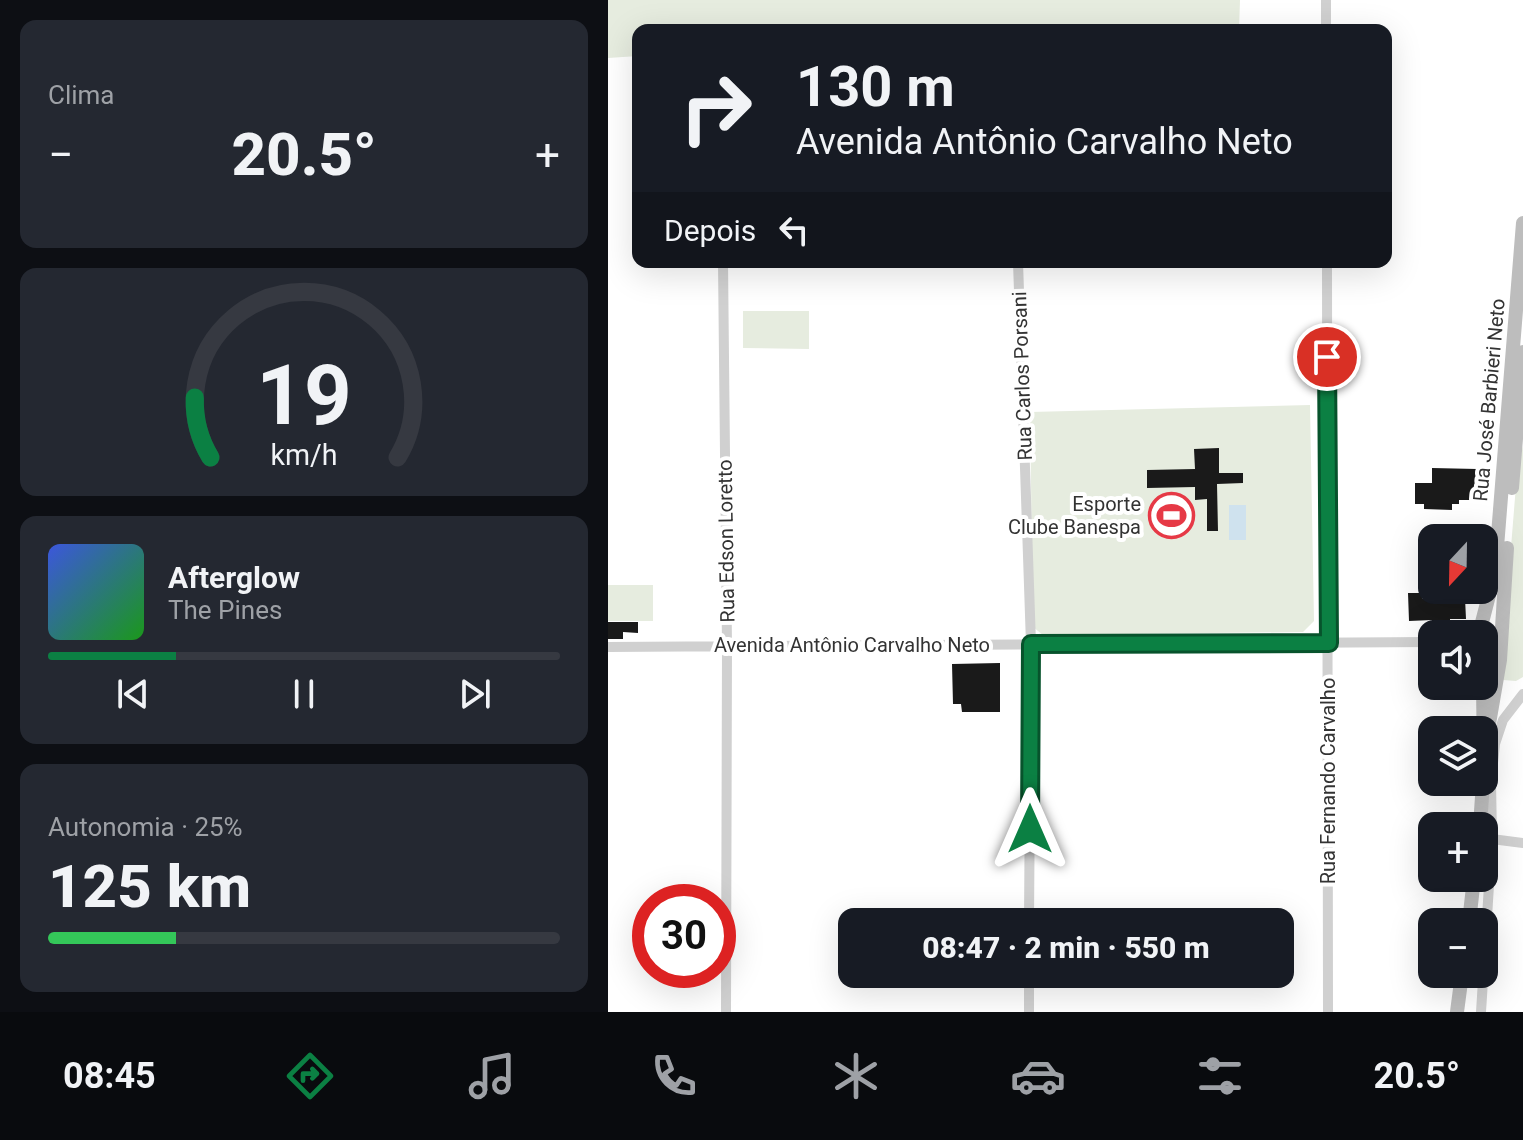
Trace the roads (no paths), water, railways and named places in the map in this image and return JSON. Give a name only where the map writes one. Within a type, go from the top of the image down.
[{"type":"main road","name":"Rua José Barbieri Neto","points":[[1484,620],[1495,572],[1523,223]]},
{"type":"main road","name":"Rua José Barbieri Neto","points":[[1500,660],[1520,437],[1523,352]]},
{"type":"main road","points":[[1498,628],[1502,627]]},
{"type":"main road","points":[[1490,716],[1500,660]]},
{"type":"main road","points":[[1457,1012],[1460,988]]},
{"type":"street","points":[[1326,0],[1326,24]]},
{"type":"street","name":"Rua Edson Loretto","points":[[723,268],[727,646],[726,1012]]},
{"type":"street","name":"Rua Carlos Porsani","points":[[1018,268],[1031,644],[1029,908]]},
{"type":"street","name":"Rua Fernando Carvalho","points":[[1327,268],[1328,1012]]},
{"type":"street","name":"Avenida Antônio Carvalho Neto","points":[[608,647],[1418,642]]},
{"type":"street","points":[[1489,812],[1495,744],[1503,720],[1523,694]]},
{"type":"street","points":[[1498,839],[1523,843]]},
{"type":"street","points":[[1481,1012],[1486,892]]},
{"type":"street","points":[[1029,988],[1029,1012]]},
{"type":"water","points":[[1229,505],[1246,505],[1246,540],[1229,540]]},
{"type":"place","name":"Esporte Clube Banespa","points":[[1172,516]]}]
